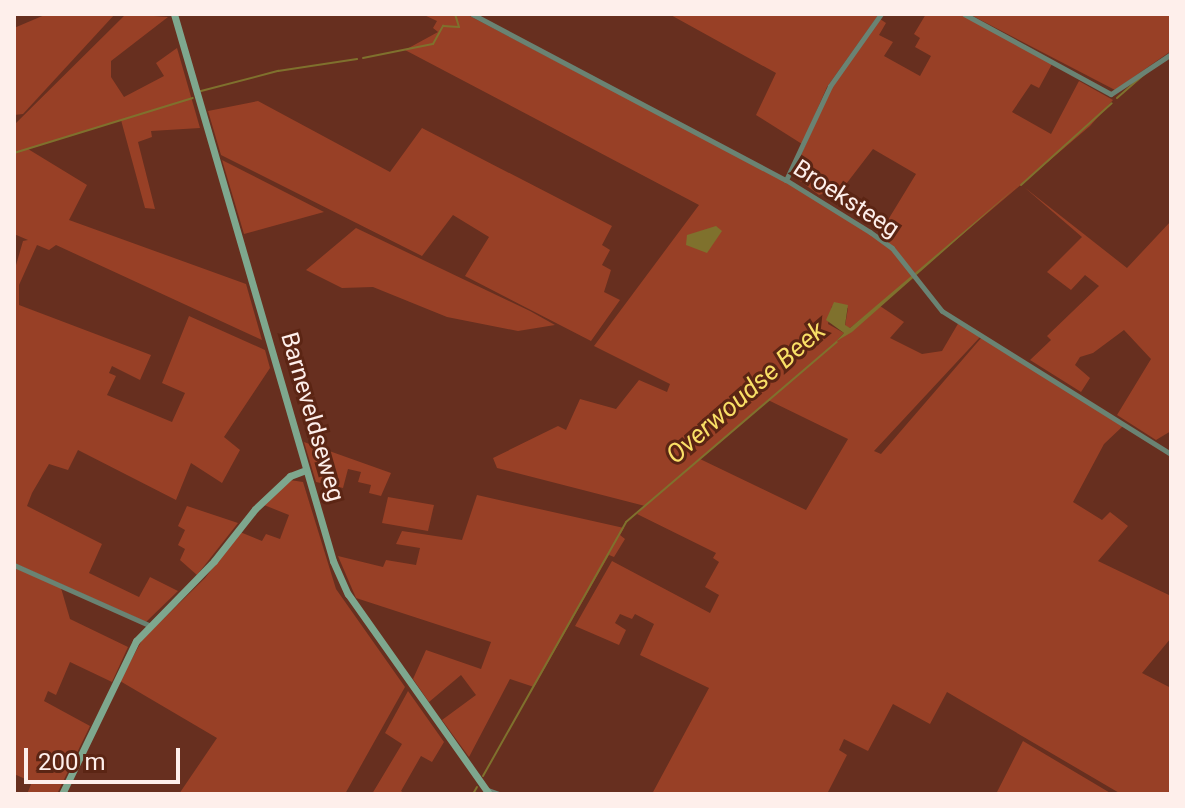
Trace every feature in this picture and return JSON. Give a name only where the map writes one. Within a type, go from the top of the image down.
[{"type":"main road","name":"Barneveldseweg","points":[[174,14],[306,470],[348,594],[487,791]]},
{"type":"main road","points":[[62,794],[117,679],[149,625],[197,579],[255,509],[290,476],[306,470]]},
{"type":"street","name":"Broeksteeg","points":[[472,14],[786,180],[884,241],[942,311],[1171,454]]},
{"type":"street","points":[[786,180],[830,86],[881,14]]},
{"type":"street","points":[[964,14],[1111,94],[1171,54]]},
{"type":"street","points":[[14,565],[149,625]]},
{"type":"street","points":[[487,791],[499,794]]},
{"type":"shaded area","points":[[47,14],[115,14],[23,114],[14,115],[14,28]]},
{"type":"shaded area","points":[[126,14],[168,17],[111,61],[111,77],[124,97],[164,76],[156,63],[177,48],[200,128],[151,131],[152,137],[138,142],[155,209],[145,208],[121,120],[28,149],[87,185],[69,220],[246,284],[262,340],[56,245],[49,250],[37,245],[19,285],[19,305],[151,355],[140,380],[112,366],[109,373],[116,376],[107,395],[172,422],[185,393],[162,383],[189,316],[265,350],[270,368],[224,437],[240,450],[222,483],[191,463],[176,500],[78,450],[68,470],[49,464],[32,493],[27,506],[102,544],[89,573],[139,597],[150,577],[178,591],[146,622],[14,563],[14,272],[23,241],[28,240],[14,234],[14,125]]},
{"type":"shaded area","points":[[422,14],[466,14],[807,193],[886,244],[914,276],[850,328],[845,326],[848,308],[832,306],[828,324],[844,333],[836,341],[880,306],[904,322],[890,338],[922,354],[942,351],[959,322],[981,336],[874,451],[881,454],[982,337],[1123,426],[1104,444],[1073,502],[1102,520],[1110,512],[1128,526],[1098,561],[1171,596],[1171,638],[1142,673],[1171,688],[1171,794],[1121,794],[947,692],[930,724],[893,704],[868,751],[844,739],[839,750],[847,755],[827,794],[652,794],[709,688],[640,655],[654,624],[635,614],[632,619],[620,614],[615,623],[626,630],[619,645],[575,626],[612,561],[710,613],[719,595],[705,587],[719,562],[713,558],[716,553],[637,514],[645,506],[497,468],[493,458],[558,426],[566,430],[580,399],[616,409],[639,380],[667,392],[670,384],[594,346],[699,205],[405,50],[438,32],[433,28],[437,21]],"holes":[[[768,400],[848,439],[806,510],[700,459]]]},
{"type":"shaded area","points":[[669,14],[879,14],[827,87],[802,144],[756,115],[776,73]]},
{"type":"shaded area","points":[[926,14],[961,14],[1052,64],[1039,88],[1031,84],[1012,112],[1051,134],[1079,81],[1113,100],[1090,126],[916,274],[880,233],[916,174],[873,149],[843,188],[819,195],[792,175],[833,84],[880,19],[886,23],[879,35],[893,42],[884,56],[920,76],[931,56],[915,47],[920,38],[914,34]]},
{"type":"shaded area","points":[[969,14],[1171,14],[1171,51],[1115,90]]},
{"type":"shaded area","points":[[258,101],[390,172],[422,128],[612,226],[602,245],[610,250],[602,265],[611,270],[604,292],[620,300],[591,341],[465,276],[489,237],[453,215],[422,256],[221,155],[208,111]]},
{"type":"shaded area","points":[[222,160],[324,212],[244,234]]},
{"type":"shaded area","points":[[1022,182],[852,332],[835,342],[844,333],[826,320],[834,302],[848,305],[845,325],[850,328]]},
{"type":"shaded area","points":[[1024,187],[1127,268],[1171,221],[1171,431],[1156,440],[1117,415],[1151,359],[1124,330],[1093,353],[1080,357],[1075,365],[1090,378],[1081,392],[1030,360],[1051,340],[1047,336],[1099,286],[1085,275],[1071,290],[1047,272],[1082,237]]},
{"type":"shaded area","points":[[716,226],[722,231],[707,253],[686,245],[687,235]]},
{"type":"shaded area","points":[[356,228],[555,325],[518,331],[447,317],[373,287],[342,288],[306,270]]},
{"type":"shaded area","points":[[304,442],[391,473],[381,496],[369,493],[371,485],[358,482],[361,472],[348,469],[343,488],[316,482]]},
{"type":"shaded area","points":[[290,480],[303,482],[336,589],[405,687],[345,794],[179,794],[217,738],[120,681],[142,640],[205,578],[240,532],[262,541],[266,534],[280,539],[289,515],[264,505]]},
{"type":"shaded area","points":[[477,495],[624,528],[620,535],[625,539],[614,557],[609,555],[534,687],[510,679],[469,757],[442,720],[476,695],[461,675],[429,702],[413,679],[426,650],[481,669],[491,642],[356,598],[338,556],[383,567],[386,560],[416,565],[420,548],[396,544],[402,531],[462,540]]},
{"type":"shaded area","points":[[388,497],[434,505],[428,531],[382,523]]},
{"type":"shaded area","points":[[187,506],[238,523],[197,575],[180,560],[185,549],[178,545],[185,530],[178,526]]},
{"type":"shaded area","points":[[14,567],[61,588],[70,619],[128,647],[112,682],[70,662],[56,695],[48,691],[44,701],[90,726],[57,794],[27,794],[32,782],[14,774]]},
{"type":"shaded area","points":[[408,691],[444,742],[432,762],[421,756],[401,791],[405,794],[372,794],[402,744],[385,733]]},
{"type":"shaded area","points":[[1023,741],[1038,750],[1112,794],[996,794]]},
{"type":"waterway","points":[[363,58],[433,44],[443,26],[459,27],[455,14]]},
{"type":"waterway","points":[[201,91],[278,71],[357,59]]},
{"type":"waterway","name":"Overwoudse Beek","points":[[1117,98],[1146,73]]},
{"type":"waterway","points":[[14,153],[193,98]]},
{"type":"waterway","name":"Overwoudse Beek","points":[[1021,185],[1112,103]]},
{"type":"waterway","name":"Overwoudse Beek","points":[[483,776],[626,522],[837,342]]},
{"type":"waterway","name":"Overwoudse Beek","points":[[473,794],[477,787]]}]
